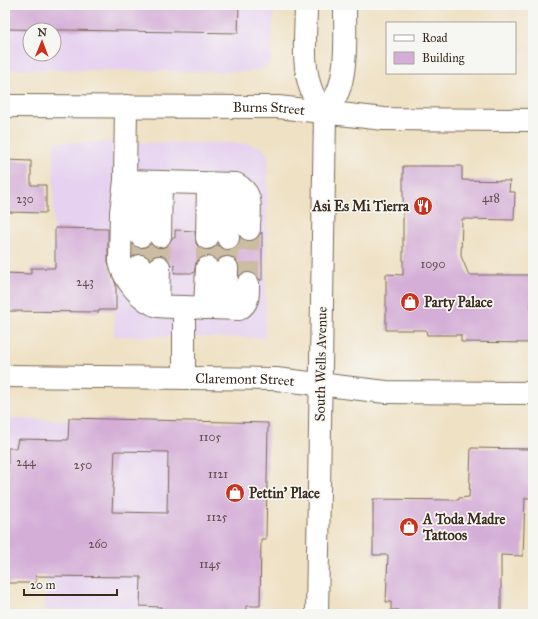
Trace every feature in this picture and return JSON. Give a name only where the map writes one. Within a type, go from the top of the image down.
[{"type":"street","points":[[306,5],[305,52],[307,75],[313,93],[325,113],[334,99],[340,85],[344,58],[345,5]]},
{"type":"street","name":"Burns Street","points":[[5,106],[278,107],[384,119],[533,120]]},
{"type":"street","points":[[126,106],[143,182],[151,236]]},
{"type":"street","name":"South Wells Avenue","points":[[317,614],[325,113]]},
{"type":"street","points":[[143,182],[236,184],[245,189],[249,198],[249,229]]},
{"type":"street","points":[[143,182],[121,212],[120,262],[127,280],[149,302],[158,306],[239,308],[245,306],[248,298],[248,284]]},
{"type":"street","points":[[218,238],[219,184]]},
{"type":"street","points":[[139,292],[150,267],[158,306]]},
{"type":"street","points":[[184,378],[217,268]]},
{"type":"street","name":"Claremont Street","points":[[5,376],[276,379],[386,392],[533,393]]},
{"type":"shaded area","points":[[5,5],[274,5],[271,60],[267,66],[258,70],[246,72],[5,69]]},
{"type":"shaded area","points":[[54,142],[244,143],[261,147],[266,152],[268,157],[265,338],[114,336],[114,264],[66,263],[66,260],[53,260]]},
{"type":"shaded area","points":[[5,419],[260,423],[257,614],[45,610],[46,532],[5,532]]},
{"type":"building","points":[[5,5],[239,5],[238,33],[62,30],[62,22],[22,22],[22,29],[5,29]]},
{"type":"building","points":[[5,160],[31,161],[31,185],[46,185],[46,213],[5,212]]},
{"type":"building","points":[[403,166],[462,166],[462,180],[510,181],[509,192],[515,192],[514,220],[462,219],[461,256],[469,275],[531,275],[531,343],[461,342],[461,335],[427,335],[426,330],[386,330],[386,274],[403,275]]},
{"type":"building","points":[[55,228],[108,229],[108,262],[116,285],[116,310],[99,310],[99,312],[5,311],[5,273],[31,274],[31,268],[55,268]]},
{"type":"building","points":[[175,230],[195,231],[196,244],[200,248],[206,250],[213,249],[218,245],[222,249],[234,249],[238,245],[241,238],[248,241],[255,240],[262,232],[262,280],[260,280],[254,273],[248,272],[239,276],[238,262],[234,258],[228,256],[221,257],[217,261],[208,256],[201,257],[196,262],[194,273],[174,273],[175,266],[171,265],[166,257],[160,255],[150,259],[141,254],[133,256],[133,245],[140,248],[147,247],[151,244],[159,248],[166,247],[172,238],[175,238]]},
{"type":"building","points":[[69,418],[268,423],[266,539],[261,539],[260,606],[246,606],[246,614],[160,612],[161,607],[140,606],[141,577],[36,576],[36,583],[5,583],[5,475],[8,475],[8,448],[16,448],[18,439],[68,440]],"holes":[[[115,451],[168,452],[167,513],[112,512]]]},
{"type":"building","points":[[471,448],[533,449],[533,498],[525,498],[523,556],[501,555],[501,614],[398,614],[399,610],[391,610],[391,602],[386,602],[388,555],[373,555],[373,499],[459,500],[459,498],[469,497]]},
{"type":"tunnel","points":[[248,284],[249,229]]},
{"type":"tunnel","points":[[140,266],[141,236]]},
{"type":"tunnel","points":[[159,267],[160,236]]},
{"type":"tunnel","points":[[207,238],[207,268]]},
{"type":"tunnel","points":[[227,268],[228,238]]},
{"type":"place","name":"Asi Es Mi Tierra","points":[[423,206]]},
{"type":"place","name":"Party Palace","points":[[410,302]]},
{"type":"place","name":"Pettin' Place","points":[[235,493]]},
{"type":"place","name":"A Toda Madre Tattoos","points":[[409,527]]}]
